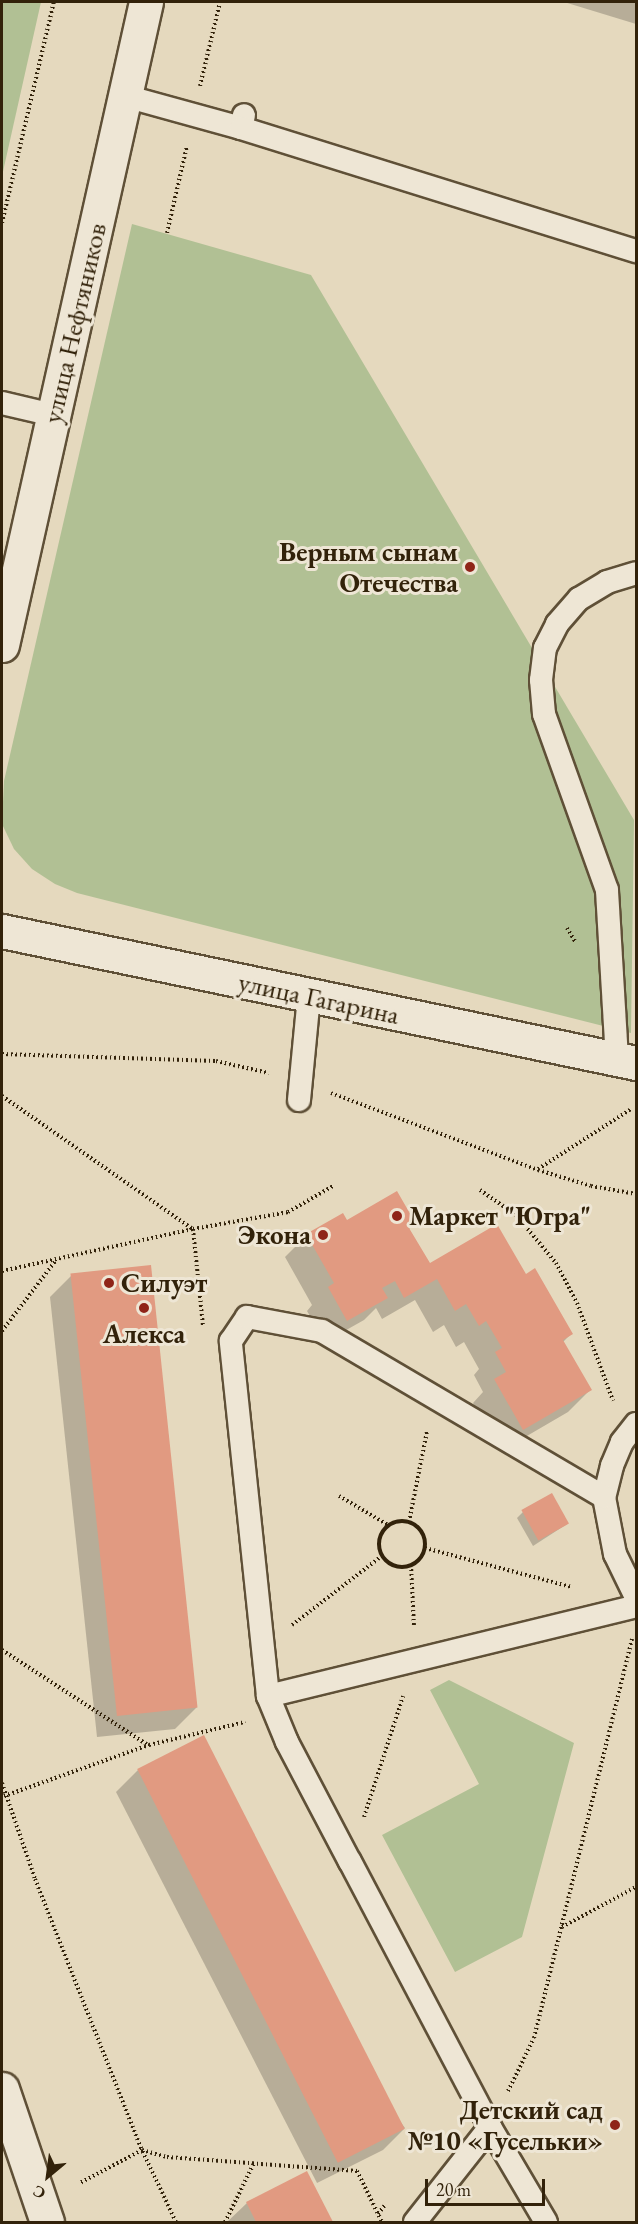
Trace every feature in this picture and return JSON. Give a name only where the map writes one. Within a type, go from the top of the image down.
[{"type":"main road","name":"улица Нефтяников","points":[[2,645],[146,2]]},
{"type":"main road","name":"улица Гагарина","points":[[2,931],[627,1061]]},
{"type":"main road","points":[[2,2089],[46,2223]]},
{"type":"lane","points":[[125,96],[242,122],[636,251]]},
{"type":"lane","points":[[2,403],[53,415]]},
{"type":"lane","points":[[627,1061],[607,890],[544,714],[541,680],[545,648],[564,615],[579,599],[607,582],[636,573]]},
{"type":"lane","points":[[299,1100],[309,996]]},
{"type":"lane","points":[[546,2223],[490,2127],[350,1862],[287,1742],[268,1696],[231,1341],[247,1317],[322,1331],[604,1497]]},
{"type":"lane","points":[[630,1431],[612,1466],[604,1497],[626,1553],[636,1597]]},
{"type":"lane","points":[[268,1696],[636,1606]]},
{"type":"lane","points":[[415,2223],[490,2127]]},
{"type":"path","points":[[2,223],[54,2]]},
{"type":"path","points":[[538,1170],[631,1109]]},
{"type":"path","points":[[2,1270],[193,1229],[288,1212],[333,1186]]},
{"type":"path","points":[[480,1190],[516,1215],[556,1263],[577,1303],[630,1431]]},
{"type":"path","points":[[2,1331],[57,1260]]},
{"type":"path","points":[[409,1522],[434,1397]]},
{"type":"path","points":[[339,1496],[388,1525]]},
{"type":"path","points":[[398,1521],[409,1522],[419,1527],[424,1537],[425,1548],[420,1558],[411,1565],[401,1567],[390,1563],[382,1556],[379,1545],[381,1534],[388,1525],[398,1521]]},
{"type":"path","points":[[425,1548],[581,1589]]},
{"type":"path","points":[[262,1649],[382,1556]]},
{"type":"path","points":[[350,1862],[415,1660],[411,1565]]},
{"type":"path","points":[[490,2127],[534,2037],[634,1632]]},
{"type":"path","points":[[2,1650],[149,1745]]},
{"type":"path","points":[[4,1796],[149,1745],[249,1721]]},
{"type":"path","points":[[2,1783],[4,1796],[142,2150],[176,2223]]},
{"type":"path","points":[[561,1927],[636,1887]]},
{"type":"path","points":[[80,2183],[142,2150],[167,2157],[357,2171],[382,2223]]},
{"type":"path","points":[[225,2223],[254,2163]]},
{"type":"green space","points":[[2,2],[41,2],[2,176]]},
{"type":"green space","points":[[132,224],[311,275],[634,820],[631,1033],[77,893],[55,884],[32,869],[14,849],[2,824],[4,781]]},
{"type":"green space","points":[[449,1680],[574,1743],[522,1937],[455,1972],[382,1835],[479,1784],[430,1690]]},
{"type":"building","points":[[397,1191],[416,1224],[409,1228],[430,1263],[497,1224],[526,1274],[535,1268],[573,1334],[563,1340],[592,1390],[523,1430],[494,1379],[506,1372],[495,1352],[502,1348],[486,1321],[479,1326],[466,1304],[455,1311],[437,1279],[404,1298],[395,1281],[382,1288],[388,1298],[347,1321],[328,1287],[334,1283],[306,1234],[343,1213],[347,1220]]},
{"type":"building","points":[[151,1265],[198,1708],[117,1716],[70,1273]]},
{"type":"building","points":[[552,1493],[569,1524],[538,1541],[521,1510]]},
{"type":"building","points":[[204,1735],[405,2129],[338,2163],[137,1769]]},
{"type":"building","points":[[307,2171],[333,2222],[256,2222],[246,2202]]},
{"type":"place","name":"Верным сынам Отечества","points":[[470,567]]},
{"type":"place","name":"Маркет \"Югра\"","points":[[397,1216]]},
{"type":"place","name":"Экона","points":[[323,1235]]},
{"type":"place","name":"Силуэт","points":[[109,1283]]},
{"type":"place","name":"Алекса","points":[[144,1308]]},
{"type":"place","name":"Детский сад №10 «Гусельки»","points":[[615,2125]]}]
